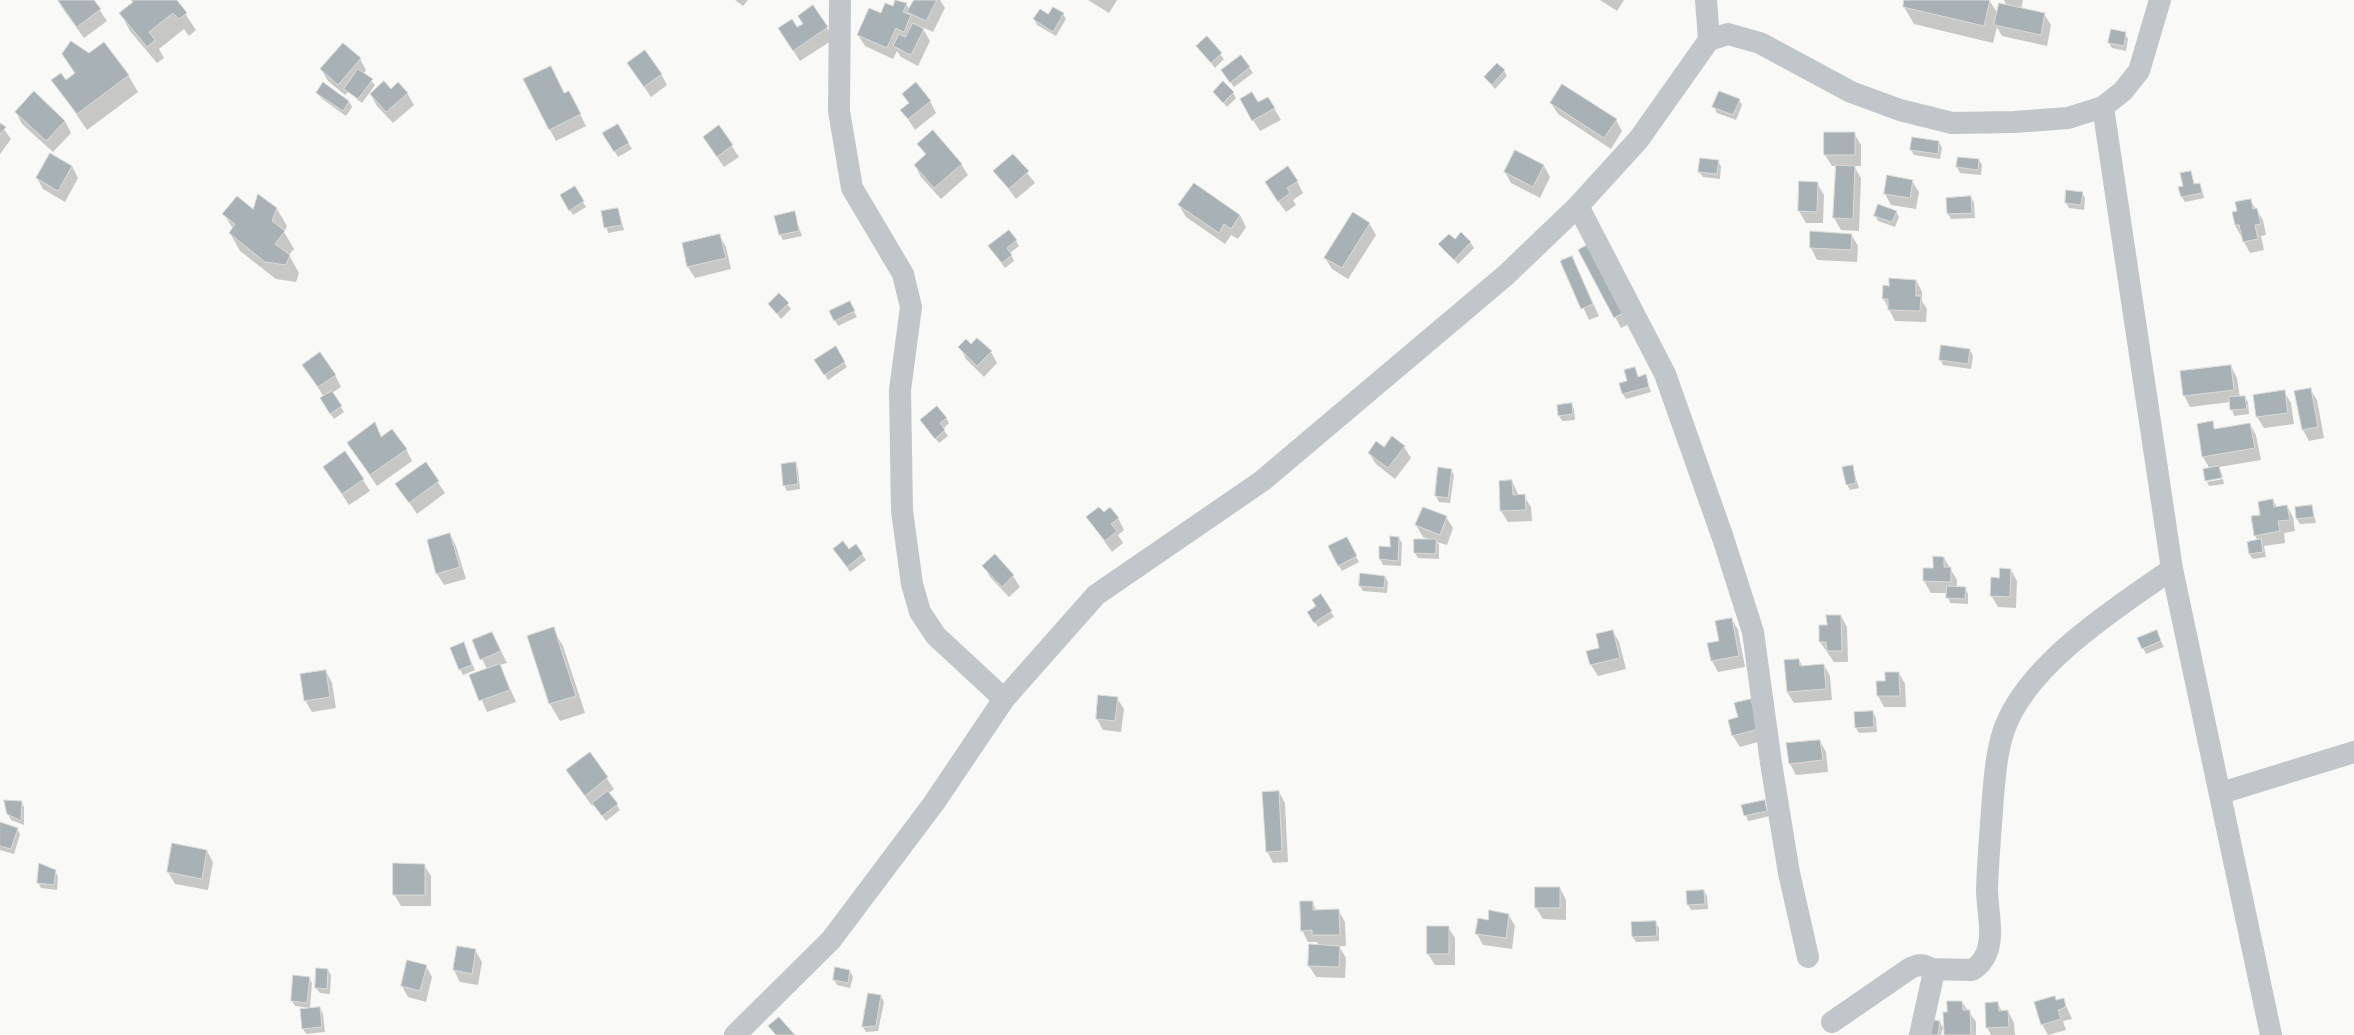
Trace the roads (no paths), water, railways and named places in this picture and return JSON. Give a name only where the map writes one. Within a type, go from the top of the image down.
[{"type":"street","points":[[840,0],[839,111],[852,188],[903,274],[911,307],[900,390],[902,511],[912,584],[920,612],[936,636],[1004,699]]},
{"type":"street","points":[[1706,0],[1709,40]]},
{"type":"street","points":[[735,1035],[830,940],[934,803],[1004,699],[1096,595],[1262,481],[1506,275],[1578,206],[1639,139],[1709,40],[1728,34],[1760,43],[1851,92],[1900,110],[1952,123],[2014,122],[2068,118],[2103,107],[2123,91],[2139,71],[2160,0]]},
{"type":"street","points":[[2103,107],[2172,569],[2221,792],[2271,1035]]},
{"type":"street","points":[[1578,206],[1665,374],[1723,538],[1753,632],[1771,762],[1787,857],[1808,957]]},
{"type":"street","points":[[1832,1022],[1914,966],[1923,965],[1931,969],[1972,970],[1982,962],[1987,952],[1989,940],[1987,890],[1996,773],[2003,732],[2013,707],[2056,658],[2132,597],[2172,569]]},
{"type":"street","points":[[2221,792],[2354,752]]},
{"type":"street","points":[[1920,1035],[1933,976],[1931,969]]}]
